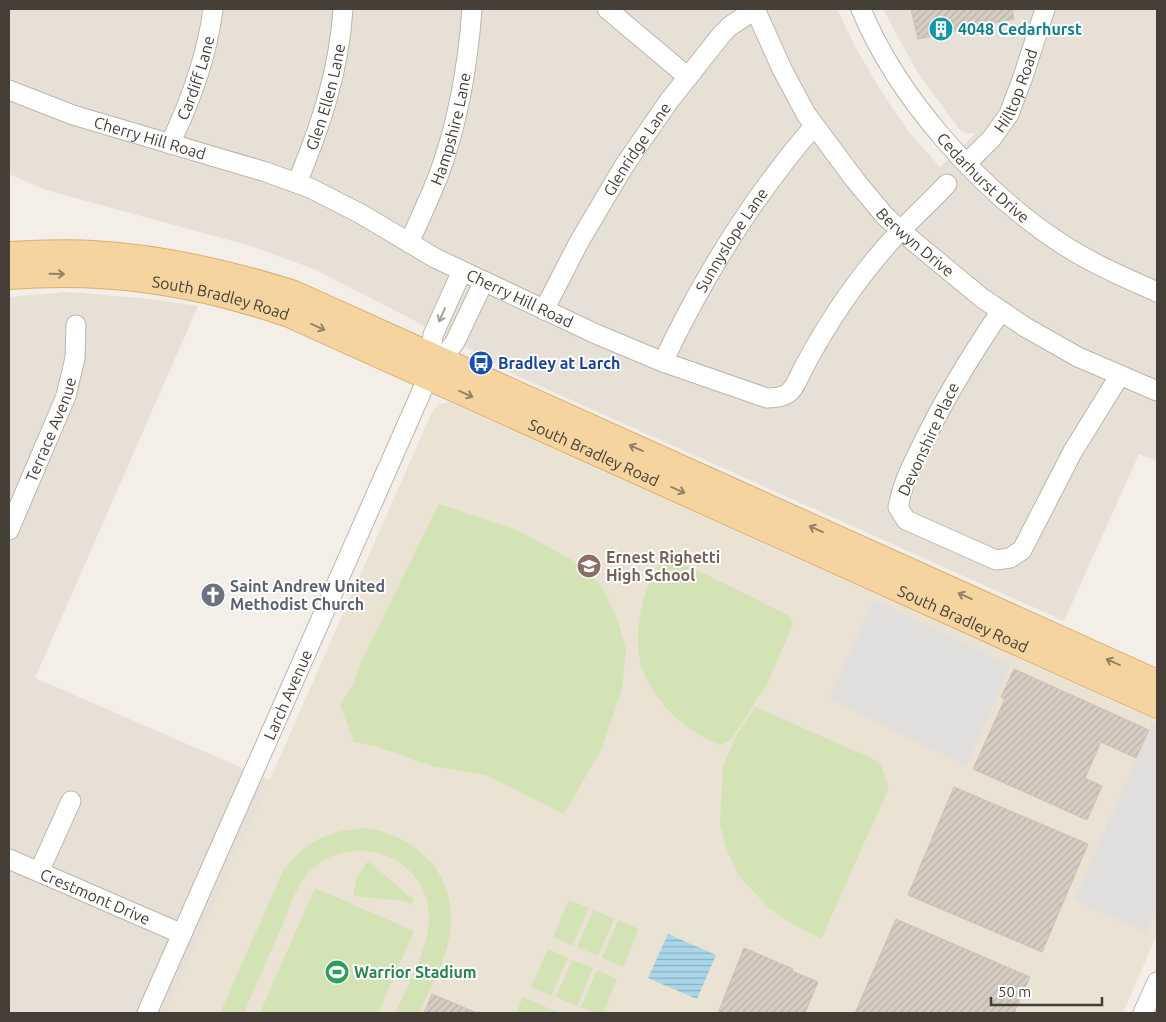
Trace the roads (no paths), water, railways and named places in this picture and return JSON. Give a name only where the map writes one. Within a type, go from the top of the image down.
[{"type":"main road","name":"South Bradley Road","points":[[9,254],[50,252],[92,253],[167,261],[228,273],[294,293],[433,364],[1157,706]]},
{"type":"main road","name":"South Bradley Road","points":[[9,276],[50,274],[128,277],[221,294],[433,364],[1157,682]]},
{"type":"street","name":"Cardiff Lane","points":[[170,144],[197,84],[206,50],[213,9]]},
{"type":"street","name":"Glen Ellen Lane","points":[[297,183],[322,121],[334,78],[342,30],[343,9]]},
{"type":"street","name":"Hampshire Lane","points":[[409,244],[438,177],[450,141],[459,104],[476,9]]},
{"type":"street","points":[[607,9],[688,77]]},
{"type":"street","name":"Glenridge Lane","points":[[544,310],[579,242],[648,129],[730,26],[756,9]]},
{"type":"street","name":"Berwyn Drive","points":[[756,9],[782,69],[806,114],[854,180],[900,231],[939,264],[1001,311],[1051,342],[1157,391]]},
{"type":"street","name":"Cedarhurst Drive","points":[[861,9],[882,51],[905,88],[930,121],[967,163],[1007,202],[1059,242],[1107,270],[1157,292]]},
{"type":"street","name":"Hilltop Road","points":[[967,163],[992,138],[1009,114],[1045,9]]},
{"type":"street","name":"Cherry Hill Road","points":[[9,90],[73,114],[297,183],[344,204],[409,244],[462,271],[596,334],[662,362],[766,398],[781,398],[792,390],[826,329],[870,266],[900,231],[948,184]]},
{"type":"street","name":"Sunnyslope Lane","points":[[662,362],[690,306],[735,231],[765,187],[814,126]]},
{"type":"street","points":[[433,364],[433,335],[462,271]]},
{"type":"street","points":[[433,364],[455,342],[484,281]]},
{"type":"street","name":"Devonshire Place","points":[[1001,311],[956,379],[936,415],[901,489],[898,507],[906,520],[996,560],[1010,558],[1022,550],[1073,451],[1120,375]]},
{"type":"street","name":"Terrace Avenue","points":[[9,530],[66,396],[75,358],[76,325]]},
{"type":"street","name":"Larch Avenue","points":[[147,1013],[433,364]]},
{"type":"street","points":[[40,872],[70,801]]},
{"type":"street","name":"Crestmont Drive","points":[[9,859],[182,934]]},
{"type":"street","points":[[1144,1013],[1157,982]]},
{"type":"water","points":[[668,934],[716,955],[697,999],[648,978]]},
{"type":"place","name":"4048 Cedarhurst","points":[[941,29]]},
{"type":"place","name":"Bradley at Larch","points":[[481,363]]},
{"type":"place","name":"Ernest Righetti High School","points":[[589,566]]},
{"type":"place","name":"Saint Andrew United Methodist Church","points":[[213,595]]},
{"type":"place","name":"Warrior Stadium","points":[[337,972]]}]
